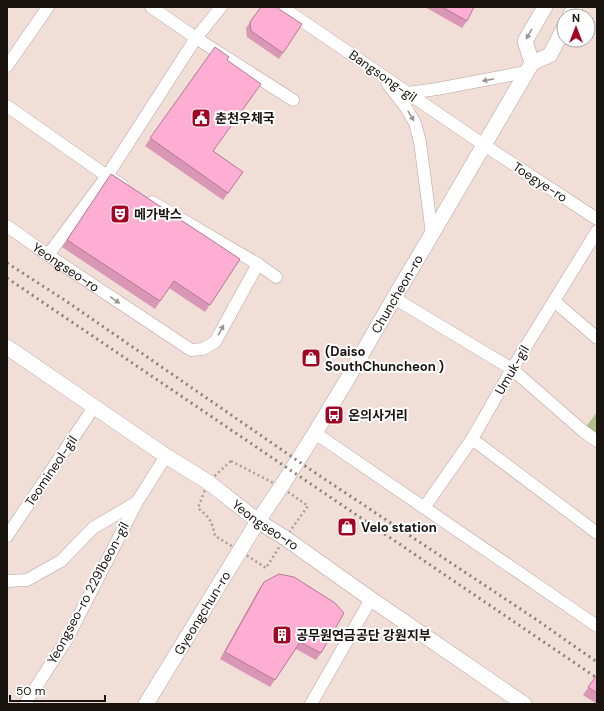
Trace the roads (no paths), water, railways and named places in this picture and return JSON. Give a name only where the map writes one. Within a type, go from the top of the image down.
[{"type":"street","points":[[7,66],[48,7]]},
{"type":"street","points":[[151,7],[196,38],[293,100]]},
{"type":"street","points":[[48,255],[107,176],[196,38],[221,7]]},
{"type":"street","name":"Bangsong-gil","points":[[282,7],[484,145]]},
{"type":"street","points":[[529,68],[525,41],[545,7]]},
{"type":"street","points":[[408,93],[437,89],[529,68],[550,55],[556,43]]},
{"type":"street","name":"Chuncheon-ro","points":[[258,521],[316,433],[529,68]]},
{"type":"street","points":[[380,74],[405,106],[415,123],[420,142],[432,234]]},
{"type":"street","points":[[7,106],[107,176],[258,264],[276,277]]},
{"type":"street","name":"Toegye-ro","points":[[484,145],[597,219]]},
{"type":"street","name":"Yeongseo-ro","points":[[7,226],[191,350],[203,349],[215,342],[258,264]]},
{"type":"street","name":"Umuk-gil","points":[[424,508],[472,439],[512,369],[597,231]]},
{"type":"street","points":[[394,298],[512,369],[583,431],[597,441]]},
{"type":"street","points":[[554,301],[597,338]]},
{"type":"street","name":"Yeongseo-ro","points":[[7,347],[166,456],[208,482],[258,521],[285,538],[521,703]]},
{"type":"street","name":"Teomineol-gil","points":[[7,536],[94,407]]},
{"type":"street","points":[[316,433],[597,626]]},
{"type":"street","points":[[472,439],[597,533]]},
{"type":"street","name":"Yeongseo-ro 2291beon-gil","points":[[25,704],[66,639],[137,502],[166,456]]},
{"type":"street","name":"Yeongseo-ro 2291beon-gil","points":[[7,581],[28,580],[61,561],[93,528],[137,502]]},
{"type":"street","name":"Gyeongchun-ro","points":[[146,704],[258,521]]},
{"type":"street","points":[[311,704],[371,599]]},
{"type":"railway","points":[[7,263],[66,301],[311,470],[534,618],[597,662]]},
{"type":"railway","points":[[7,278],[597,678]]},
{"type":"place","name":"춘천우체국","points":[[201,118]]},
{"type":"place","name":"메가박스","points":[[120,214]]},
{"type":"place","name":"(Daiso SouthChuncheon )","points":[[311,358]]},
{"type":"place","name":"온의사거리","points":[[334,415]]},
{"type":"place","name":"Velo station","points":[[347,527]]},
{"type":"place","name":"공무원연금공단 강원지부","points":[[282,635]]}]
